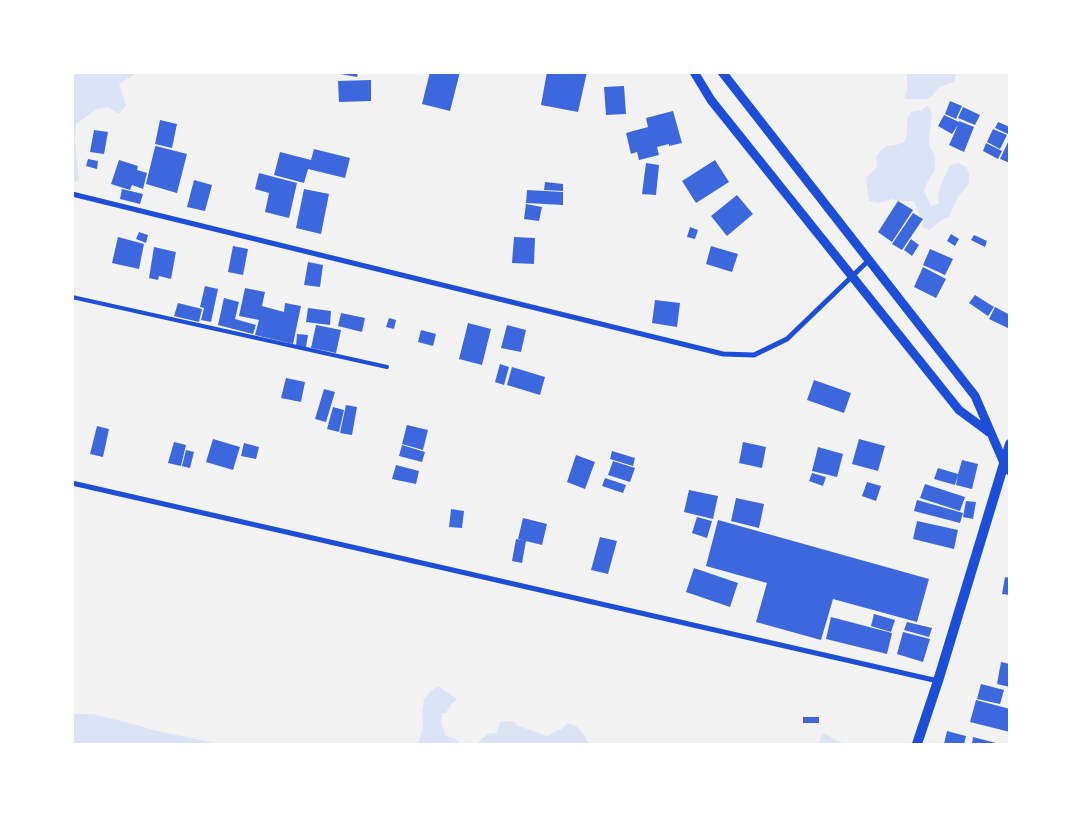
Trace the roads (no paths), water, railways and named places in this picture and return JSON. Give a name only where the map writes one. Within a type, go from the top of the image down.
[{"type":"main road","points":[[917,744],[1007,467],[1010,444]]},
{"type":"street","points":[[694,72],[711,100],[959,410],[992,435]]},
{"type":"street","points":[[722,72],[975,396],[1007,467]]},
{"type":"street","points":[[72,194],[723,354],[754,355],[787,339],[868,261]]},
{"type":"street","points":[[72,483],[938,682]]},
{"type":"lane","points":[[72,297],[387,367]]}]
